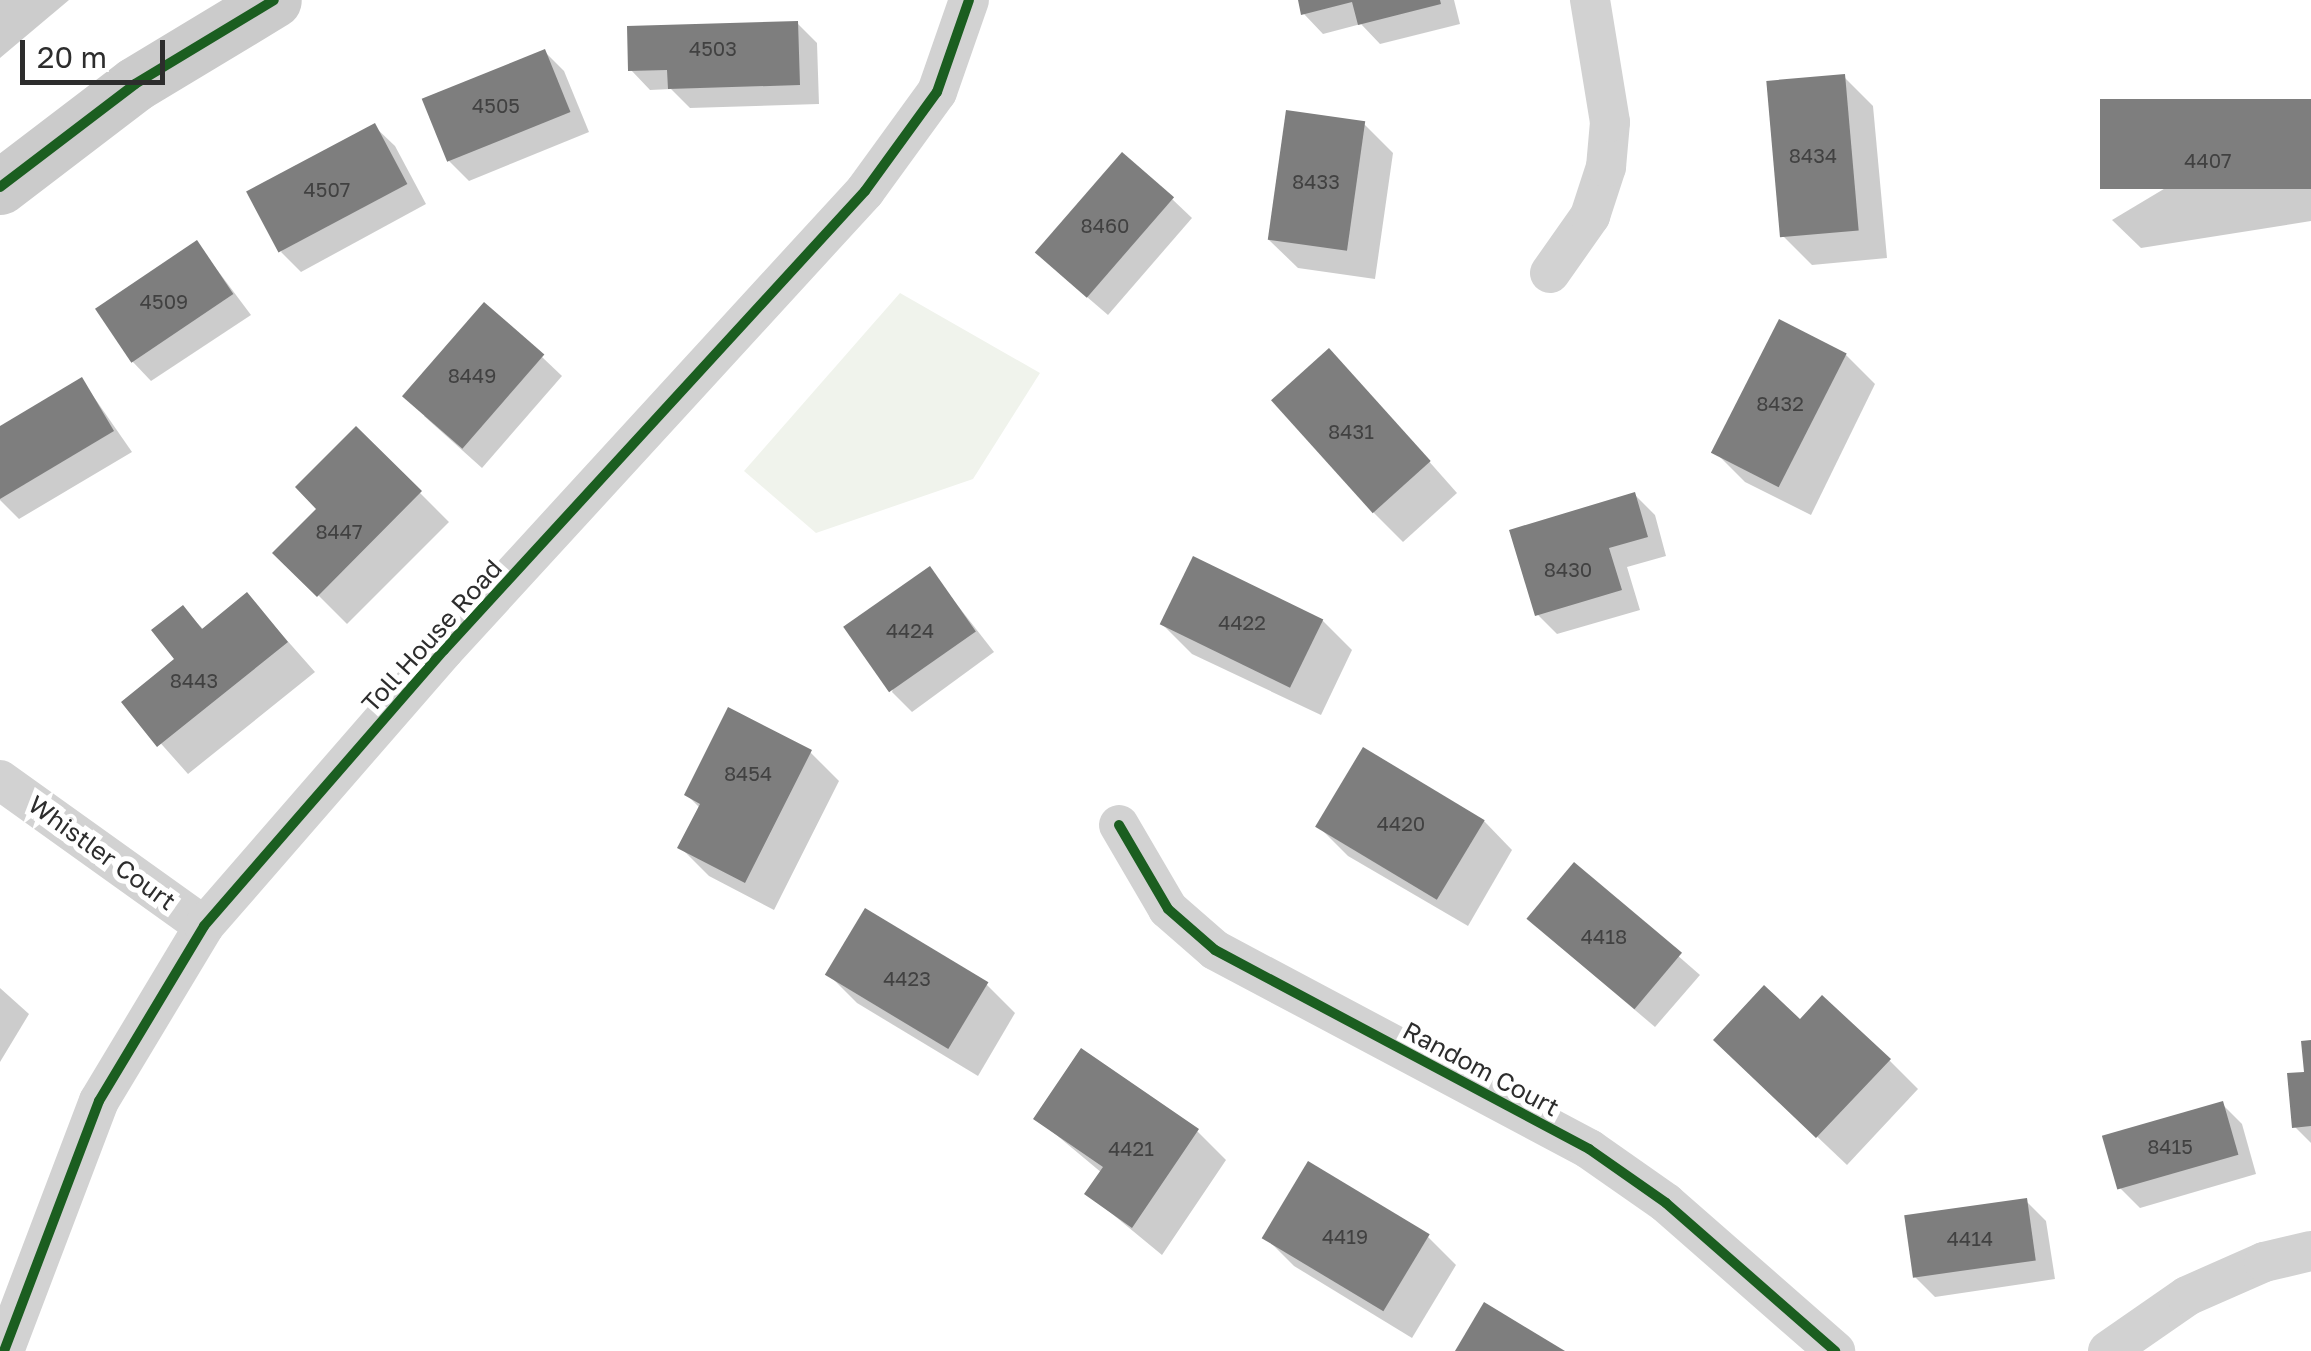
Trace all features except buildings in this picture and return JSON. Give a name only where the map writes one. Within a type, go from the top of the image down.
[{"type":"main road","points":[[0,187],[135,84],[274,0]]},
{"type":"street","name":"Toll House Road","points":[[4,1351],[100,1101],[204,926],[457,635],[865,191],[937,92],[969,0]]},
{"type":"street","points":[[1550,273],[1590,216],[1606,168],[1610,122],[1590,0]]},
{"type":"street","name":"Whistler Court","points":[[0,780],[204,926]]},
{"type":"street","name":"Random Court","points":[[1119,824],[1136,864],[1168,909],[1215,950],[1589,1149],[1666,1203],[1834,1351]]},
{"type":"street","points":[[2108,1351],[2187,1296],[2264,1262],[2311,1251]]},
{"type":"shaded area","points":[[900,293],[1040,373],[973,479],[816,533],[744,471]]},
{"type":"cycle path","points":[[0,187],[135,84],[274,0]]},
{"type":"cycle path","points":[[4,1351],[99,1101],[204,926],[444,650],[865,191],[937,92],[969,0]]},
{"type":"cycle path","points":[[1119,825],[1168,909],[1215,950],[1589,1149],[1666,1203],[1835,1351]]}]
